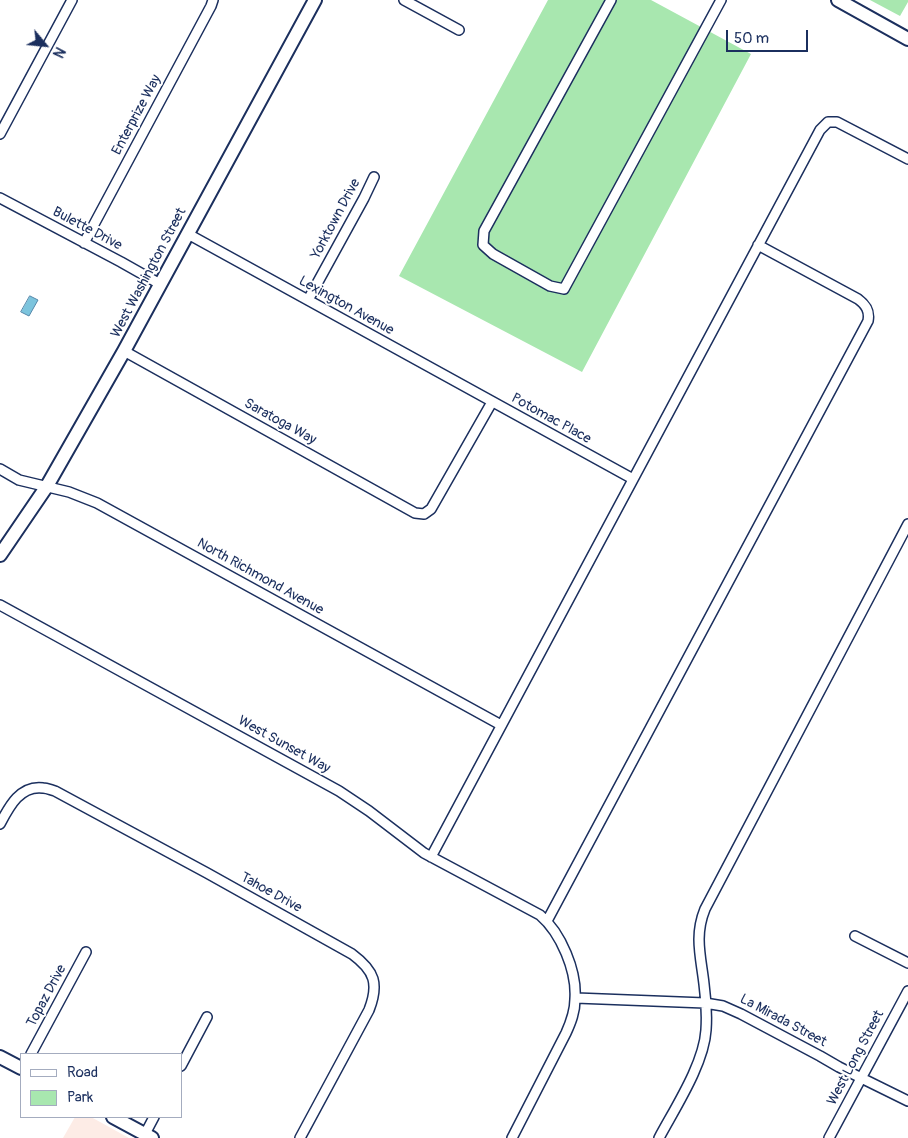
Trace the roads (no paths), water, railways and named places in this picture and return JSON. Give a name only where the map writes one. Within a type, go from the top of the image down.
[{"type":"street","points":[[0,134],[72,0]]},
{"type":"street","name":"Enterprize Way","points":[[84,243],[213,0]]},
{"type":"street","name":"West Washington Street","points":[[0,555],[47,486],[124,351],[315,0]]},
{"type":"street","points":[[404,0],[460,30]]},
{"type":"street","points":[[610,0],[484,231],[483,245],[493,254],[550,286],[564,289],[721,0]]},
{"type":"street","points":[[838,0],[908,39]]},
{"type":"street","points":[[431,856],[820,130],[828,122],[834,121],[908,159]]},
{"type":"street","name":"Yorktown Drive","points":[[308,300],[374,177]]},
{"type":"street","name":"Bulette Drive","points":[[0,198],[160,284]]},
{"type":"street","name":"Lexington Avenue","points":[[188,234],[492,402]]},
{"type":"street","points":[[512,1138],[570,1025],[576,998],[574,978],[566,955],[547,921],[868,321],[868,309],[858,299],[758,245]]},
{"type":"street","name":"Saratoga Way","points":[[124,351],[415,513],[424,514]]},
{"type":"street","name":"Potomac Place","points":[[424,514],[432,510],[492,402],[633,479]]},
{"type":"street","name":"North Richmond Avenue","points":[[0,469],[19,480],[68,492],[96,503],[501,725]]},
{"type":"street","points":[[659,1138],[693,1074],[700,1057],[706,1033],[706,1003],[698,940],[701,919],[705,909],[908,524]]},
{"type":"street","name":"West Sunset Way","points":[[0,605],[339,791],[356,801],[413,846],[540,915],[547,921]]},
{"type":"street","name":"Tahoe Drive","points":[[0,824],[11,803],[20,794],[30,789],[43,788],[55,792],[206,873],[352,954],[361,961],[373,977],[375,987],[373,999],[369,1010],[300,1138]]},
{"type":"street","points":[[855,936],[908,963]]},
{"type":"street","name":"Topaz Drive","points":[[32,1053],[86,952]]},
{"type":"street","name":"West Long Street","points":[[829,1138],[908,991]]},
{"type":"street","name":"La Mirada Street","points":[[576,998],[706,1003],[723,1006],[908,1101]]},
{"type":"street","points":[[182,1064],[207,1017]]},
{"type":"street","points":[[0,1057],[20,1067]]},
{"type":"street","points":[[115,1118],[149,1136],[154,1118]]},
{"type":"water","points":[[30,296],[38,300],[29,316],[21,312]]}]
